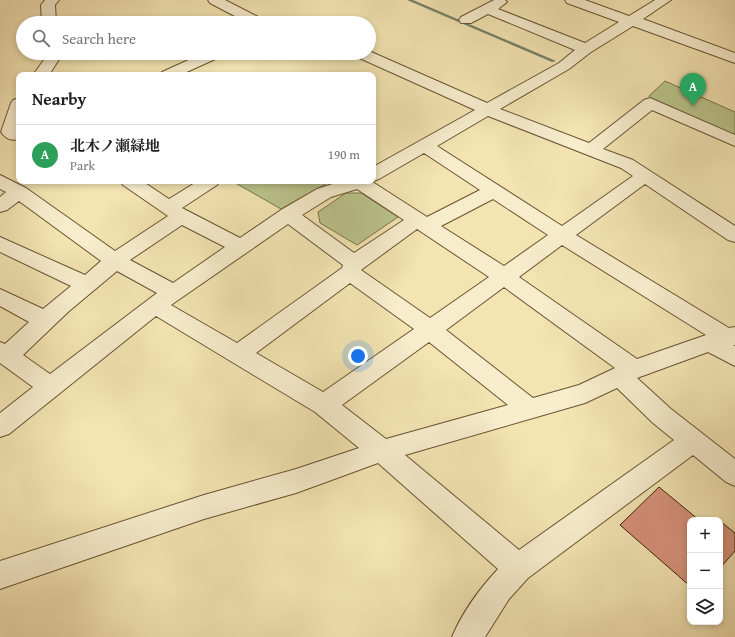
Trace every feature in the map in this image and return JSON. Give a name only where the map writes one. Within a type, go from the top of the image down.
[{"type":"street","points":[[49,16],[48,5],[52,0]]},
{"type":"street","points":[[215,0],[246,16]]},
{"type":"street","points":[[466,20],[502,0]]},
{"type":"street","points":[[572,0],[735,58]]},
{"type":"street","points":[[376,173],[426,146],[564,66],[586,49],[664,0]]},
{"type":"street","points":[[487,9],[586,49]]},
{"type":"street","points":[[43,72],[52,60]]},
{"type":"street","points":[[174,72],[201,60]]},
{"type":"street","points":[[376,60],[488,110],[627,164],[730,226]]},
{"type":"street","points":[[592,150],[650,103],[735,141]]},
{"type":"street","points":[[11,137],[10,132],[16,113]]},
{"type":"street","points":[[426,146],[724,339],[735,357]]},
{"type":"street","points":[[324,405],[503,276],[563,236],[645,176]]},
{"type":"street","points":[[0,181],[19,192],[115,261],[173,292]]},
{"type":"street","points":[[133,184],[175,212],[241,247]]},
{"type":"street","points":[[51,387],[4,353],[208,184]]},
{"type":"street","points":[[0,427],[173,292],[288,214],[324,193],[351,184]]},
{"type":"street","points":[[368,184],[421,223],[503,276],[627,372],[662,416],[735,474]]},
{"type":"street","points":[[238,354],[352,268],[421,223],[494,191]]},
{"type":"street","points":[[0,206],[19,192]]},
{"type":"street","points":[[288,214],[352,268],[530,409]]},
{"type":"street","points":[[0,244],[86,284]]},
{"type":"street","points":[[0,297],[45,320]]},
{"type":"street","points":[[155,305],[324,405],[382,451],[518,568]]},
{"type":"street","points":[[0,575],[204,507],[296,481],[382,451],[585,393],[627,372],[724,339]]},
{"type":"street","points":[[467,637],[499,589],[518,568],[693,441]]},
{"type":"green space","points":[[665,81],[735,112],[735,138],[651,101],[649,96]]},
{"type":"green space","points":[[237,184],[326,184],[281,209]]},
{"type":"green space","points":[[346,193],[361,193],[398,217],[357,245],[320,223],[318,212]]},
{"type":"building","points":[[659,487],[695,517],[687,517],[687,583],[620,525]]},
{"type":"building","points":[[723,523],[735,533],[735,551],[723,565]]},
{"type":"waterway","points":[[409,0],[554,61]]},
{"type":"place","name":"北木ノ瀬緑地","points":[[693,106]]}]
